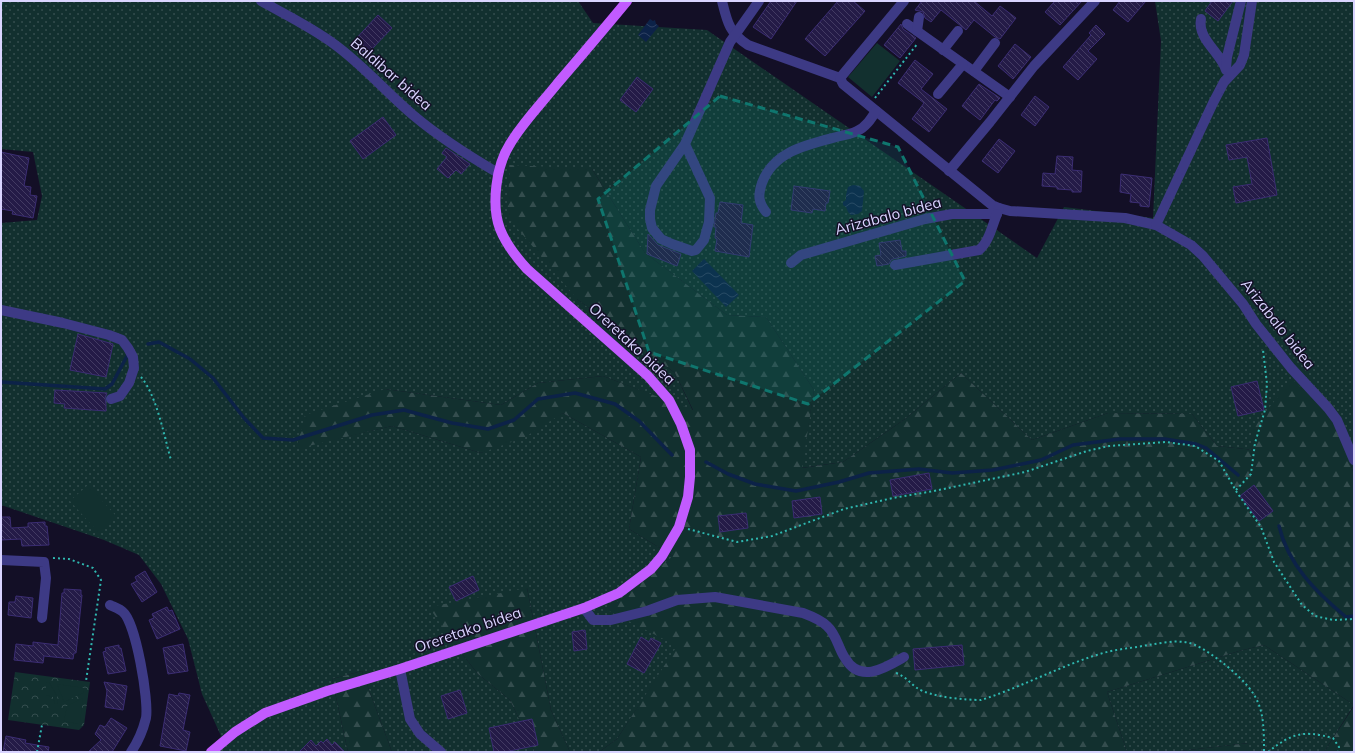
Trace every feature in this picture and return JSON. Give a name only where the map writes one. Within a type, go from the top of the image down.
[{"type":"main road","name":"Oreretako bidea","points":[[211,752],[235,732],[265,713],[327,691],[400,669],[568,612],[584,608],[619,593],[651,569],[662,556],[679,527],[688,497],[690,450],[681,424],[669,400],[648,376],[527,269],[514,255],[498,221],[496,193],[498,173],[509,144],[528,119],[627,1]]},
{"type":"street","name":"Baldibar bidea","points":[[261,1],[309,27],[335,44],[413,115],[471,157],[498,173]]},
{"type":"street","name":"Arizabalo bidea","points":[[722,1],[727,22],[740,40],[748,45],[840,78],[843,84],[998,211]]},
{"type":"street","points":[[685,144],[710,198],[709,222],[704,240],[696,250],[692,251],[661,239],[652,228],[650,210],[656,186],[685,144],[730,42],[759,1]]},
{"type":"street","points":[[840,78],[904,1]]},
{"type":"street","points":[[949,171],[1034,66],[1095,1]]},
{"type":"street","points":[[1156,225],[1224,82],[1227,72],[1227,57],[1241,1]]},
{"type":"street","points":[[1227,72],[1240,65],[1244,55],[1252,1]]},
{"type":"street","points":[[919,17],[921,34]]},
{"type":"street","points":[[1201,20],[1200,25],[1203,34],[1227,72]]},
{"type":"street","points":[[908,24],[1010,97]]},
{"type":"street","points":[[943,50],[958,31]]},
{"type":"street","points":[[974,71],[995,42]]},
{"type":"street","points":[[938,94],[963,64]]},
{"type":"street","points":[[766,212],[761,205],[758,196],[762,182],[778,160],[802,146],[857,132],[868,123],[872,108]]},
{"type":"street","points":[[895,265],[979,250],[983,247],[989,236],[998,211]]},
{"type":"street","name":"Arizabalo bidea","points":[[791,264],[801,255],[925,219],[952,214],[1010,211],[1125,218],[1156,225],[1191,245],[1212,266],[1243,304],[1256,324],[1291,368],[1328,408],[1337,420],[1354,460]]},
{"type":"street","points":[[1,310],[71,325],[122,340],[133,357],[134,368],[129,383],[120,396],[111,399]]},
{"type":"street","points":[[1,560],[44,562],[46,578],[42,618]]},
{"type":"street","points":[[584,608],[594,620],[610,620],[647,611],[676,600],[715,596],[803,612],[827,626],[839,642],[845,659],[856,669],[870,673],[884,669],[904,657]]},
{"type":"street","points":[[110,605],[124,613],[134,632],[146,693],[146,717],[138,742],[131,752]]},
{"type":"street","points":[[400,669],[410,719],[420,734],[440,752]]},
{"type":"path","points":[[1,5],[2,1]]},
{"type":"path","points":[[872,108],[921,34]]},
{"type":"path","points":[[1236,491],[1251,474],[1255,443],[1265,410],[1267,384],[1262,347]]},
{"type":"path","points":[[134,368],[146,383],[154,403],[171,460]]},
{"type":"path","points":[[679,527],[731,541],[744,541],[772,536],[844,509],[1025,472],[1063,458],[1109,446],[1166,442],[1196,446],[1219,461],[1236,491],[1260,527],[1274,562],[1302,605],[1314,616],[1333,620],[1347,620],[1354,618]]},
{"type":"path","points":[[44,562],[55,558],[69,559],[93,568],[101,580],[86,682]]},
{"type":"path","points":[[884,669],[899,674],[918,688],[929,693],[968,700],[981,700],[1104,653],[1176,641],[1192,644],[1223,663],[1241,678],[1252,690],[1259,704],[1263,719],[1264,752]]},
{"type":"path","points":[[36,752],[42,725]]},
{"type":"path","points":[[1268,752],[1283,740],[1302,734],[1316,734],[1333,738],[1339,747],[1338,752]]},
{"type":"highlighted area","points":[[720,96],[898,147],[965,281],[808,404],[649,352],[598,199]]},
{"type":"green space","points":[[1,1],[578,1],[593,23],[707,30],[1037,258],[1064,207],[1153,218],[1161,41],[1155,1],[1354,1],[1354,475],[1337,421],[1254,450],[1217,446],[1192,414],[1108,413],[1032,440],[961,373],[905,419],[843,462],[801,468],[814,390],[766,317],[727,315],[645,253],[592,169],[577,299],[675,373],[693,411],[603,376],[538,383],[501,405],[385,389],[296,448],[392,426],[481,453],[563,413],[641,457],[629,529],[673,556],[678,646],[617,739],[599,752],[570,752],[551,710],[527,588],[454,644],[478,674],[510,700],[535,752],[392,752],[362,671],[332,679],[348,752],[211,752],[221,736],[202,694],[188,639],[161,584],[139,555],[104,540],[1,505],[1,223],[37,220],[42,196],[33,152],[1,149]]},
{"type":"green space","points":[[877,43],[900,61],[872,97],[848,77]]},
{"type":"green space","points":[[510,165],[592,169],[645,253],[727,315],[766,317],[814,390],[802,468],[843,462],[905,419],[961,373],[1032,440],[1108,413],[1192,414],[1217,446],[1254,450],[1252,429],[1292,379],[1337,421],[1354,475],[1354,705],[1264,645],[1239,651],[1107,692],[1127,752],[599,752],[617,739],[677,646],[607,610],[673,556],[629,529],[641,457],[563,413],[525,437],[481,453],[392,426],[296,449],[305,415],[385,389],[501,405],[538,383],[603,376],[693,410],[675,373],[577,299],[507,216]]},
{"type":"green space","points":[[88,485],[116,516],[98,532],[70,501]]},
{"type":"green space","points":[[527,588],[551,710],[570,752],[535,752],[510,700],[478,674],[454,644],[429,607]]},
{"type":"green space","points":[[1264,645],[1354,705],[1324,752],[1249,752],[1249,743],[1171,752],[1127,752],[1107,692],[1239,651]]},
{"type":"green space","points":[[362,671],[392,752],[348,752],[332,679]]},
{"type":"green space","points":[[15,672],[90,682],[84,725],[79,730],[8,720]]},
{"type":"green space","points":[[49,682],[57,696],[58,703],[55,704],[53,697],[46,695],[46,683]]},
{"type":"green space","points":[[57,684],[84,688],[83,693],[64,702]]},
{"type":"green space","points":[[83,698],[80,722],[78,724],[64,721],[67,706]]},
{"type":"green space","points":[[1354,706],[1354,752],[1324,752]]},
{"type":"green space","points":[[1249,743],[1249,752],[1171,752]]},
{"type":"water","points":[[650,19],[653,21],[655,20],[656,24],[659,26],[646,42],[638,35]]},
{"type":"water","points":[[853,185],[860,186],[864,191],[862,211],[858,214],[851,215],[843,205],[843,202],[846,200],[848,187]]},
{"type":"water","points":[[704,259],[739,295],[726,307],[692,271]]},
{"type":"building","points":[[771,1],[797,1],[771,39],[753,27]]},
{"type":"building","points":[[838,1],[853,1],[865,11],[825,56],[805,39]]},
{"type":"building","points":[[922,1],[974,1],[992,16],[1000,6],[1016,18],[1000,39],[995,37],[974,20],[966,30],[941,10],[931,22],[925,18],[923,12],[915,10]]},
{"type":"building","points":[[1055,1],[1082,1],[1060,25],[1045,12]]},
{"type":"building","points":[[1120,1],[1146,1],[1128,22],[1113,10]]},
{"type":"building","points":[[1212,1],[1233,1],[1218,21],[1205,11]]},
{"type":"building","points":[[378,15],[392,28],[368,53],[364,50],[361,53],[352,43]]},
{"type":"building","points":[[901,24],[903,29],[916,38],[900,58],[884,45]]},
{"type":"building","points":[[1096,25],[1105,34],[1088,51],[1097,59],[1078,80],[1063,67],[1091,35],[1089,33]]},
{"type":"building","points":[[1015,44],[1031,57],[1013,79],[998,66]]},
{"type":"building","points":[[915,60],[933,74],[921,89],[947,109],[929,132],[912,119],[924,103],[898,83]]},
{"type":"building","points":[[637,77],[653,89],[636,112],[620,100]]},
{"type":"building","points":[[979,84],[1000,98],[997,101],[995,100],[980,120],[962,106]]},
{"type":"building","points":[[1035,96],[1049,107],[1035,126],[1021,115]]},
{"type":"building","points":[[383,117],[396,135],[363,159],[350,141]]},
{"type":"building","points":[[1267,138],[1277,195],[1236,203],[1233,187],[1252,184],[1247,157],[1229,160],[1226,145]]},
{"type":"building","points":[[999,139],[1015,151],[998,173],[982,161]]},
{"type":"building","points":[[446,148],[470,164],[461,174],[456,170],[448,178],[437,169],[447,157],[442,153]]},
{"type":"building","points":[[1,152],[29,158],[24,186],[31,187],[30,195],[37,196],[33,218],[12,214],[13,211],[1,209]]},
{"type":"building","points":[[1057,156],[1073,157],[1072,170],[1082,171],[1081,192],[1072,192],[1072,190],[1057,189],[1057,187],[1042,186],[1043,173],[1055,174]]},
{"type":"building","points":[[1121,174],[1152,178],[1149,207],[1140,206],[1140,203],[1130,202],[1131,194],[1120,192]]},
{"type":"building","points":[[794,186],[830,191],[825,211],[813,209],[812,213],[791,210]]},
{"type":"building","points":[[720,202],[743,205],[741,223],[753,225],[749,257],[715,251],[717,239],[715,238],[716,227],[714,227],[716,213],[718,213]]},
{"type":"building","points":[[648,234],[658,245],[681,254],[677,266],[647,254]]},
{"type":"building","points":[[900,240],[902,251],[906,251],[906,256],[893,259],[889,264],[877,266],[875,256],[881,255],[879,243]]},
{"type":"building","points":[[78,334],[113,344],[106,377],[70,370]]},
{"type":"building","points":[[1257,381],[1264,410],[1238,416],[1231,387]]},
{"type":"building","points":[[55,390],[107,393],[105,398],[106,411],[64,408],[65,404],[54,403]]},
{"type":"building","points":[[929,473],[932,489],[893,496],[890,480]]},
{"type":"building","points":[[1254,485],[1273,511],[1259,521],[1240,496]]},
{"type":"building","points":[[820,497],[822,514],[794,518],[792,501]]},
{"type":"building","points":[[746,513],[748,528],[720,532],[718,516]]},
{"type":"building","points":[[1,517],[10,517],[11,528],[28,527],[28,523],[45,522],[45,526],[47,526],[49,545],[22,546],[21,539],[1,540]]},
{"type":"building","points":[[145,571],[157,592],[142,602],[131,584],[137,581],[135,577]]},
{"type":"building","points":[[473,576],[479,590],[456,601],[449,587]]},
{"type":"building","points":[[64,589],[81,590],[82,595],[76,653],[74,653],[73,659],[44,656],[43,663],[14,660],[16,644],[33,646],[33,642],[58,645],[62,593],[64,593]]},
{"type":"building","points":[[16,596],[33,598],[31,618],[8,615],[9,602],[15,602]]},
{"type":"building","points":[[167,607],[169,611],[172,610],[180,629],[157,639],[149,620],[154,618],[152,614]]},
{"type":"building","points":[[585,630],[587,649],[574,651],[572,632]]},
{"type":"building","points":[[641,637],[649,642],[651,638],[661,643],[644,673],[627,664]]},
{"type":"building","points":[[183,644],[188,671],[168,674],[163,648]]},
{"type":"building","points":[[119,645],[126,671],[108,674],[103,652],[106,651],[105,648]]},
{"type":"building","points":[[962,645],[964,665],[915,670],[913,649]]},
{"type":"building","points":[[104,682],[127,686],[123,710],[105,707],[107,691]]},
{"type":"building","points":[[460,690],[467,713],[448,719],[441,696]]},
{"type":"building","points":[[179,693],[190,695],[183,730],[190,732],[186,751],[160,746],[169,694],[178,696]]},
{"type":"building","points":[[111,718],[127,728],[112,752],[88,752],[101,740],[95,734],[100,725],[105,727]]},
{"type":"building","points":[[532,719],[538,745],[505,752],[494,752],[489,728]]},
{"type":"building","points":[[6,736],[26,740],[25,743],[49,747],[48,752],[3,752]]},
{"type":"building","points":[[327,739],[332,745],[335,742],[345,752],[299,752],[311,740],[316,746],[321,741],[323,743]]},
{"type":"waterway","points":[[148,344],[159,342],[190,359],[213,378],[244,418],[263,438],[293,440],[372,415],[404,410],[452,423],[488,429],[514,420],[538,399],[575,393],[615,404],[639,421],[672,455]]},
{"type":"waterway","points":[[1,382],[105,389],[112,384],[127,356]]},
{"type":"waterway","points":[[706,462],[728,474],[755,484],[796,491],[839,482],[869,473],[919,469],[952,473],[993,470],[1041,460],[1073,445],[1120,439],[1165,439],[1196,444],[1206,448],[1238,475]]},
{"type":"waterway","points":[[1279,526],[1289,553],[1314,588],[1346,617],[1354,616]]}]
